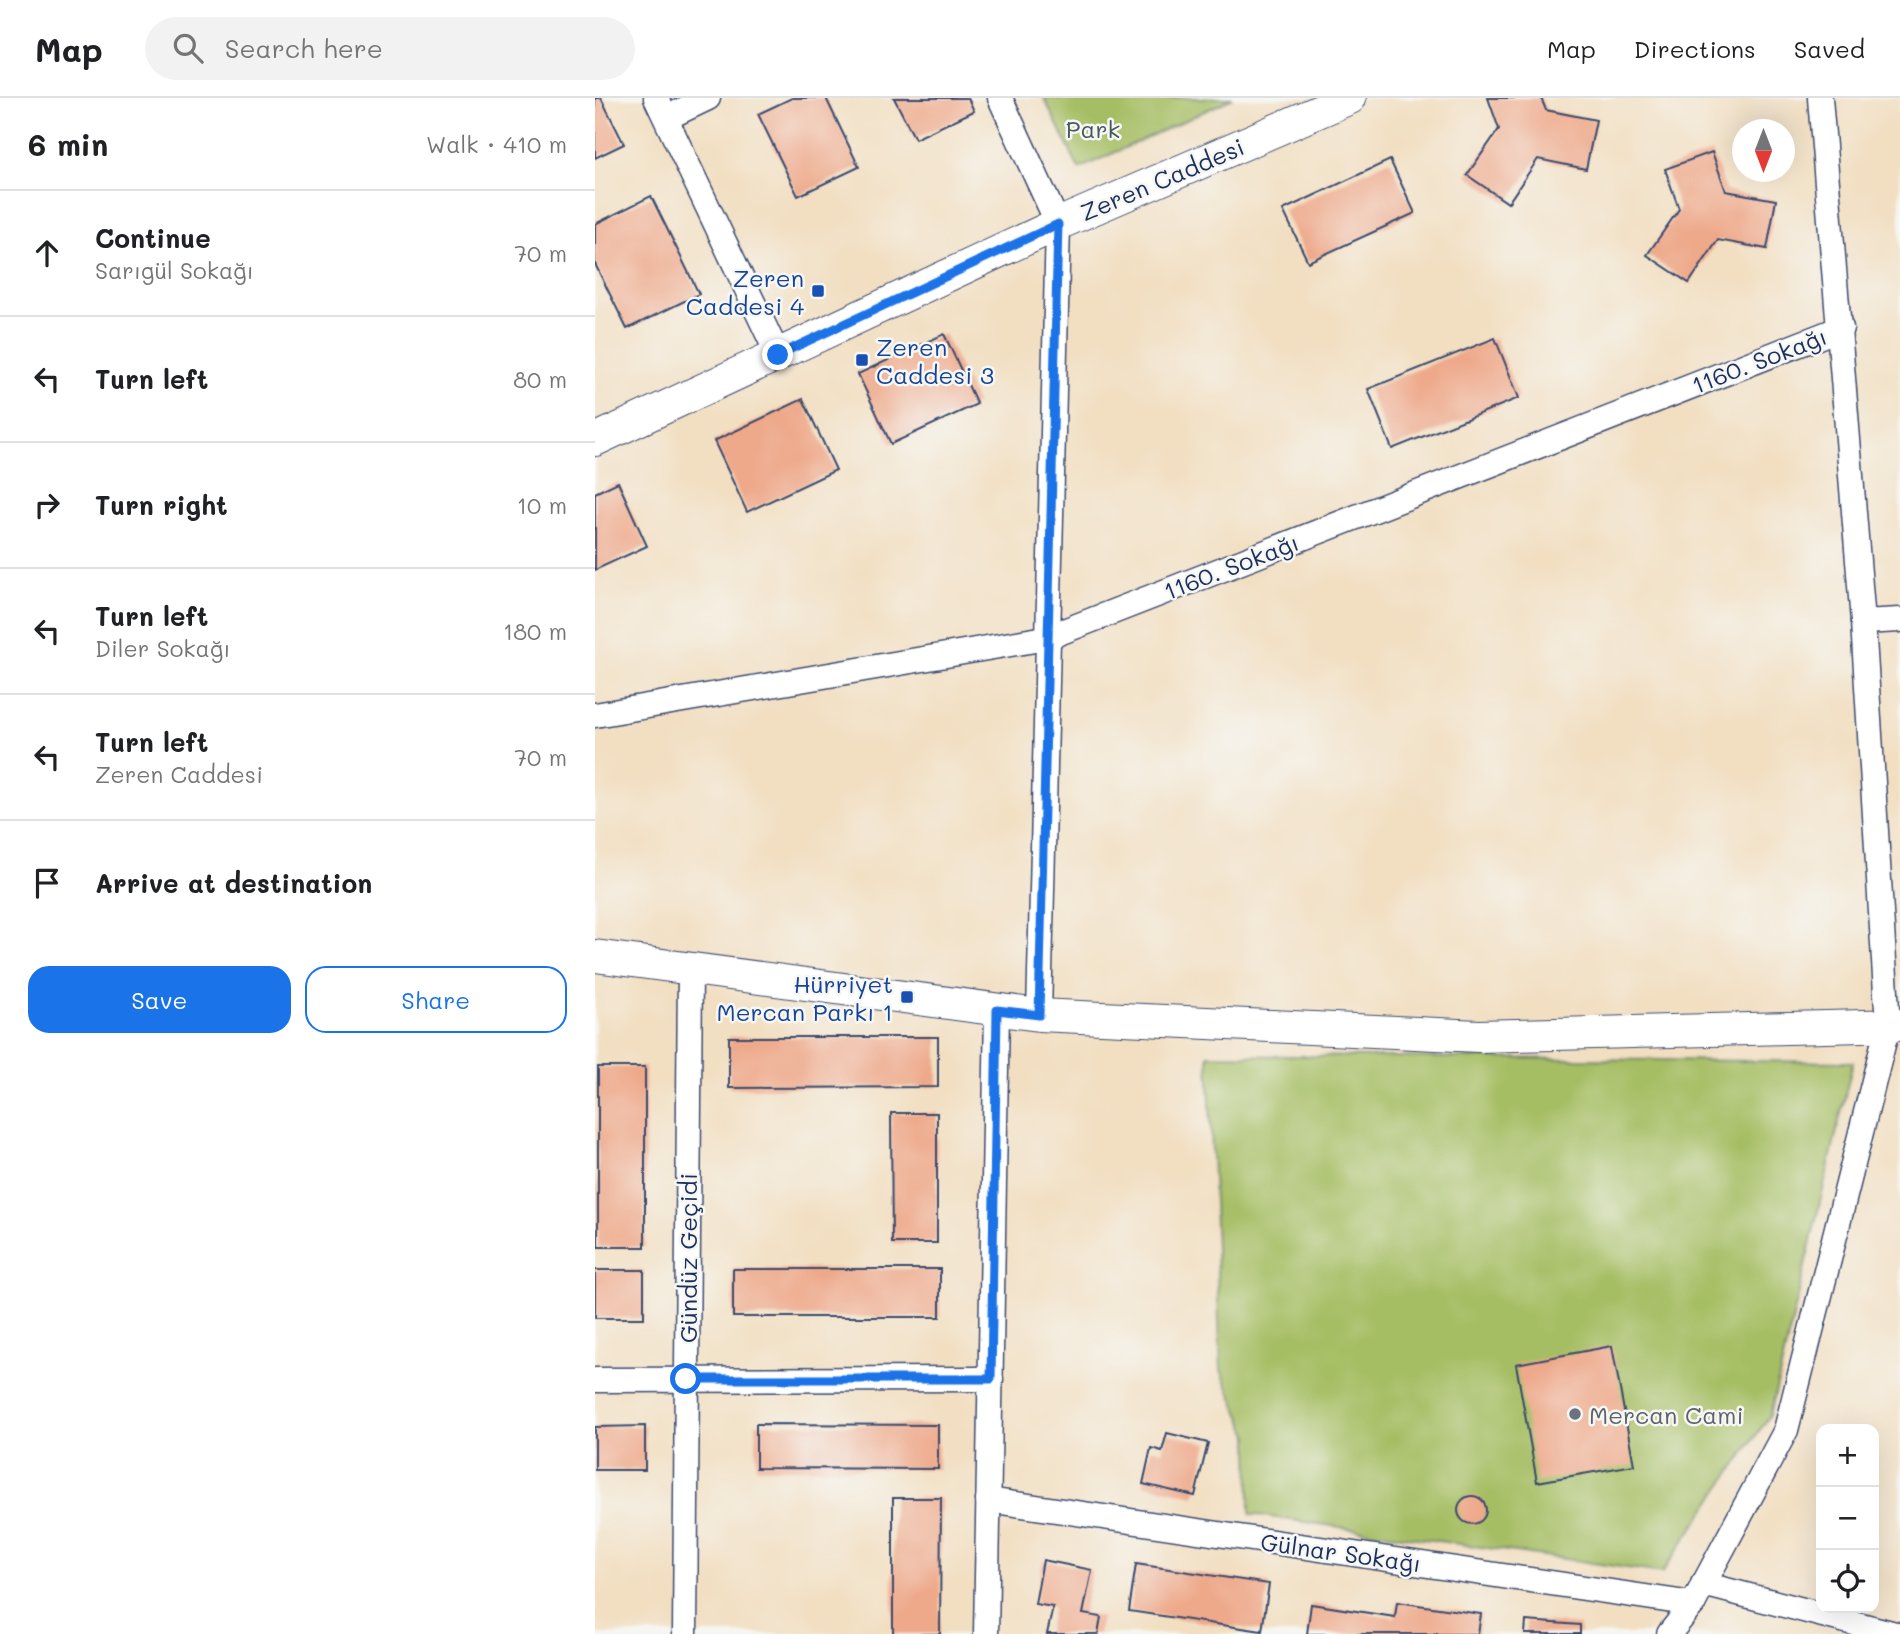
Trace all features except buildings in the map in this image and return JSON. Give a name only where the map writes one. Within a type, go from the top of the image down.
[{"type":"street","points":[[708,98],[661,108],[778,355]]},
{"type":"street","points":[[1000,98],[1058,224],[1039,1015]]},
{"type":"street","name":"Zeren Caddesi","points":[[595,440],[1058,224],[1350,98]]},
{"type":"street","points":[[1669,1634],[1698,1594],[1786,1430],[1894,1025],[1842,328],[1820,98]]},
{"type":"street","name":"1160. Sokağı","points":[[595,715],[1046,638],[1842,328]]},
{"type":"street","points":[[1863,622],[1900,620]]},
{"type":"street","points":[[595,956],[1039,1015],[1479,1036],[1894,1025]]},
{"type":"street","name":"Gündüz Geçidi","points":[[685,1634],[690,967]]},
{"type":"street","points":[[986,1634],[997,1010]]},
{"type":"street","points":[[595,1380],[991,1379]]},
{"type":"street","name":"Gülnar Sokağı","points":[[988,1500],[1698,1594],[1896,1634]]},
{"type":"green space","name":"Park","points":[[1044,98],[1233,98],[1079,169]]},
{"type":"green space","points":[[1208,1055],[1853,1062],[1770,1415],[1662,1573],[1250,1514],[1249,1435],[1221,1370]]},
{"type":"place","name":"Zeren Caddesi 4","points":[[818,291]]},
{"type":"place","name":"Zeren Caddesi 3","points":[[862,360]]},
{"type":"place","name":"Hürriyet Mercan Parkı 1","points":[[907,997]]},
{"type":"place","name":"Mercan Cami","points":[[1575,1414]]},
{"type":"route","points":[[686,1379],[991,1379],[997,1010],[1039,1015],[1058,224],[778,355]]}]
